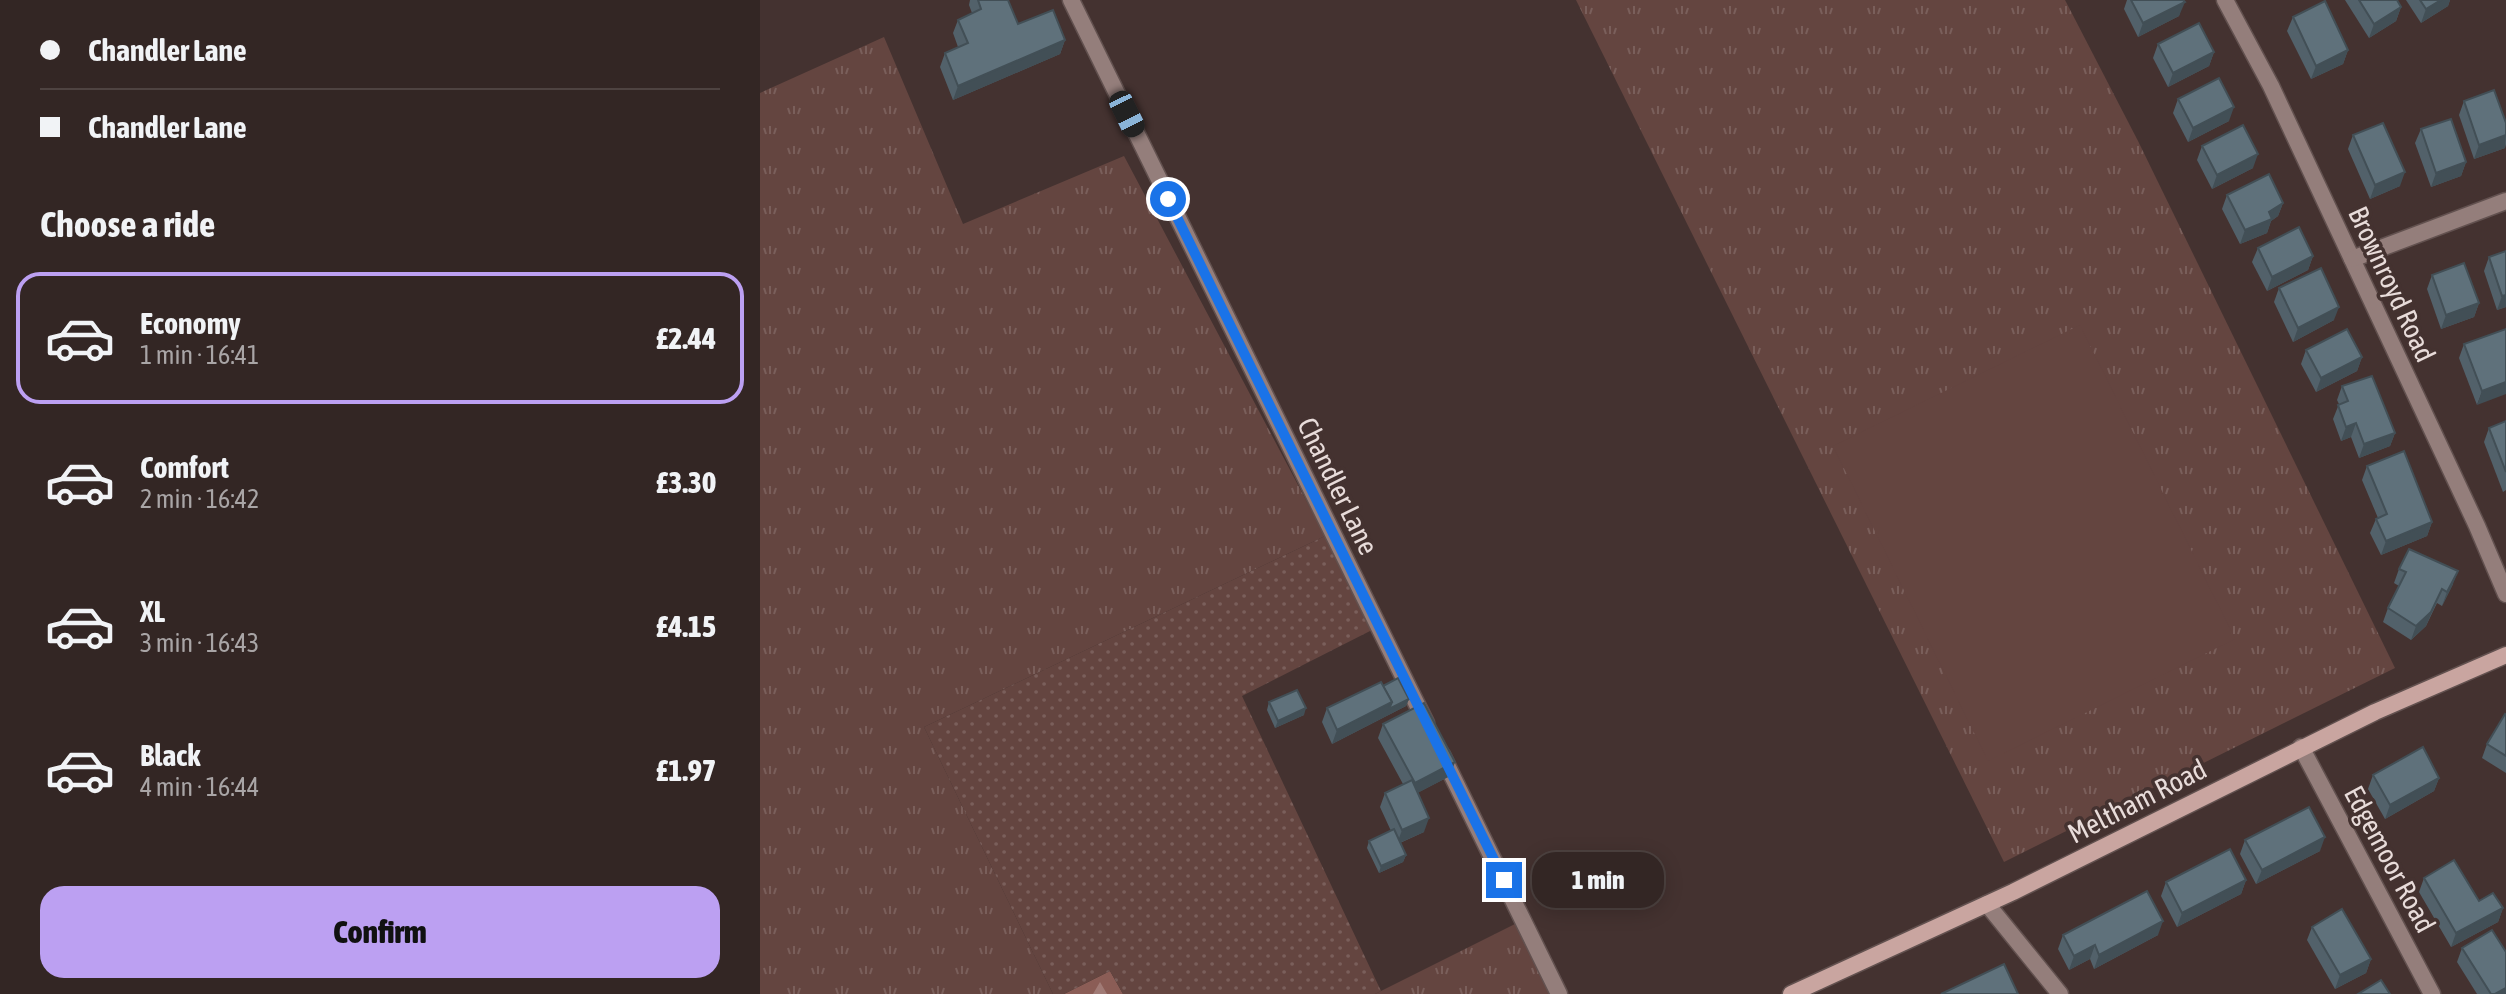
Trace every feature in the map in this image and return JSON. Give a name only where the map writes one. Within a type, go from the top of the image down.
[{"type":"street","name":"Chandler Lane","points":[[1071,0],[1559,994]]},
{"type":"street","name":"Brownroyd Road","points":[[2232,3],[2506,594]]},
{"type":"street","points":[[2352,259],[2506,201]]},
{"type":"street","name":"Meltham Road","points":[[1791,994],[1987,904],[2301,747],[2506,655]]},
{"type":"street","name":"Edgemoor Road","points":[[2301,747],[2432,994]]},
{"type":"street","points":[[1987,904],[2060,994]]},
{"type":"green space","points":[[1576,0],[2065,0],[2138,141],[2395,668],[2004,862]]},
{"type":"green space","points":[[884,37],[963,224],[1124,156],[1325,536],[924,727],[1053,994],[760,994],[760,93]]},
{"type":"green space","points":[[2080,325],[2235,639],[1988,761],[1833,446]]},
{"type":"green space","points":[[1325,536],[1372,630],[1242,696],[1381,991],[1375,994],[1123,994],[1110,971],[1064,994],[1053,994],[924,727]]},
{"type":"green space","points":[[1519,922],[1555,994],[1375,994]]},
{"type":"green space","points":[[1110,971],[1123,994],[1064,994]]},
{"type":"building","points":[[978,0],[1008,0],[1018,24],[1053,10],[1065,40],[958,86],[945,53],[968,43],[958,20],[981,9]]},
{"type":"building","points":[[2131,0],[2183,0],[2185,2],[2143,23]]},
{"type":"building","points":[[2359,0],[2397,0],[2401,7],[2374,24]]},
{"type":"building","points":[[2420,0],[2441,0],[2426,9]]},
{"type":"building","points":[[2325,1],[2348,50],[2316,66],[2293,17]]},
{"type":"building","points":[[2199,23],[2214,52],[2173,73],[2158,44]]},
{"type":"building","points":[[2219,78],[2234,107],[2193,128],[2178,99]]},
{"type":"building","points":[[2494,90],[2506,123],[2506,135],[2479,145],[2464,101]]},
{"type":"building","points":[[2451,119],[2466,162],[2436,173],[2421,129]]},
{"type":"building","points":[[2383,123],[2405,172],[2375,185],[2353,135]]},
{"type":"building","points":[[2243,125],[2258,154],[2217,175],[2202,146]]},
{"type":"building","points":[[2269,174],[2283,203],[2269,212],[2272,219],[2245,230],[2227,195]]},
{"type":"building","points":[[2299,227],[2313,256],[2272,277],[2258,248]]},
{"type":"building","points":[[2506,251],[2506,295],[2502,296],[2489,257]]},
{"type":"building","points":[[2464,263],[2479,303],[2446,315],[2432,275]]},
{"type":"building","points":[[2321,268],[2339,307],[2298,328],[2279,288]]},
{"type":"building","points":[[2347,329],[2362,357],[2321,378],[2306,350]]},
{"type":"building","points":[[2506,329],[2506,382],[2482,391],[2464,344]]},
{"type":"building","points":[[2372,376],[2395,433],[2364,444],[2356,423],[2346,427],[2338,405],[2348,401],[2342,386]]},
{"type":"building","points":[[2506,421],[2506,472],[2489,428]]},
{"type":"building","points":[[2404,451],[2432,522],[2386,541],[2376,519],[2387,514],[2367,466]]},
{"type":"building","points":[[2409,549],[2458,571],[2447,592],[2442,589],[2431,612],[2416,626],[2388,608],[2406,572],[2399,569]]},
{"type":"building","points":[[1398,678],[1409,699],[1389,709],[1392,702],[1383,686]]},
{"type":"building","points":[[1381,682],[1392,702],[1337,730],[1327,708]]},
{"type":"building","points":[[1297,690],[1306,708],[1278,721],[1269,702]]},
{"type":"building","points":[[1424,703],[1455,762],[1415,783],[1383,724]]},
{"type":"building","points":[[2506,715],[2506,756],[2487,744]]},
{"type":"building","points":[[2423,747],[2439,778],[2390,805],[2373,775]]},
{"type":"building","points":[[1412,780],[1429,818],[1402,830],[1385,793]]},
{"type":"building","points":[[2309,807],[2325,837],[2262,870],[2245,840]]},
{"type":"building","points":[[1394,829],[1406,855],[1381,866],[1369,841]]},
{"type":"building","points":[[2230,849],[2246,880],[2182,913],[2166,882]]},
{"type":"building","points":[[2454,860],[2479,901],[2493,893],[2503,908],[2456,933],[2424,878]]},
{"type":"building","points":[[2147,891],[2163,921],[2099,955],[2095,945],[2074,956],[2063,935]]},
{"type":"building","points":[[2342,909],[2371,959],[2340,975],[2312,927]]},
{"type":"building","points":[[2492,930],[2506,952],[2506,988],[2495,994],[2491,994],[2462,948]]},
{"type":"building","points":[[2004,964],[2018,994],[1941,994]]},
{"type":"building","points":[[2381,980],[2390,994],[2358,994]]},
{"type":"route","points":[[1168,199],[1504,880]]}]
